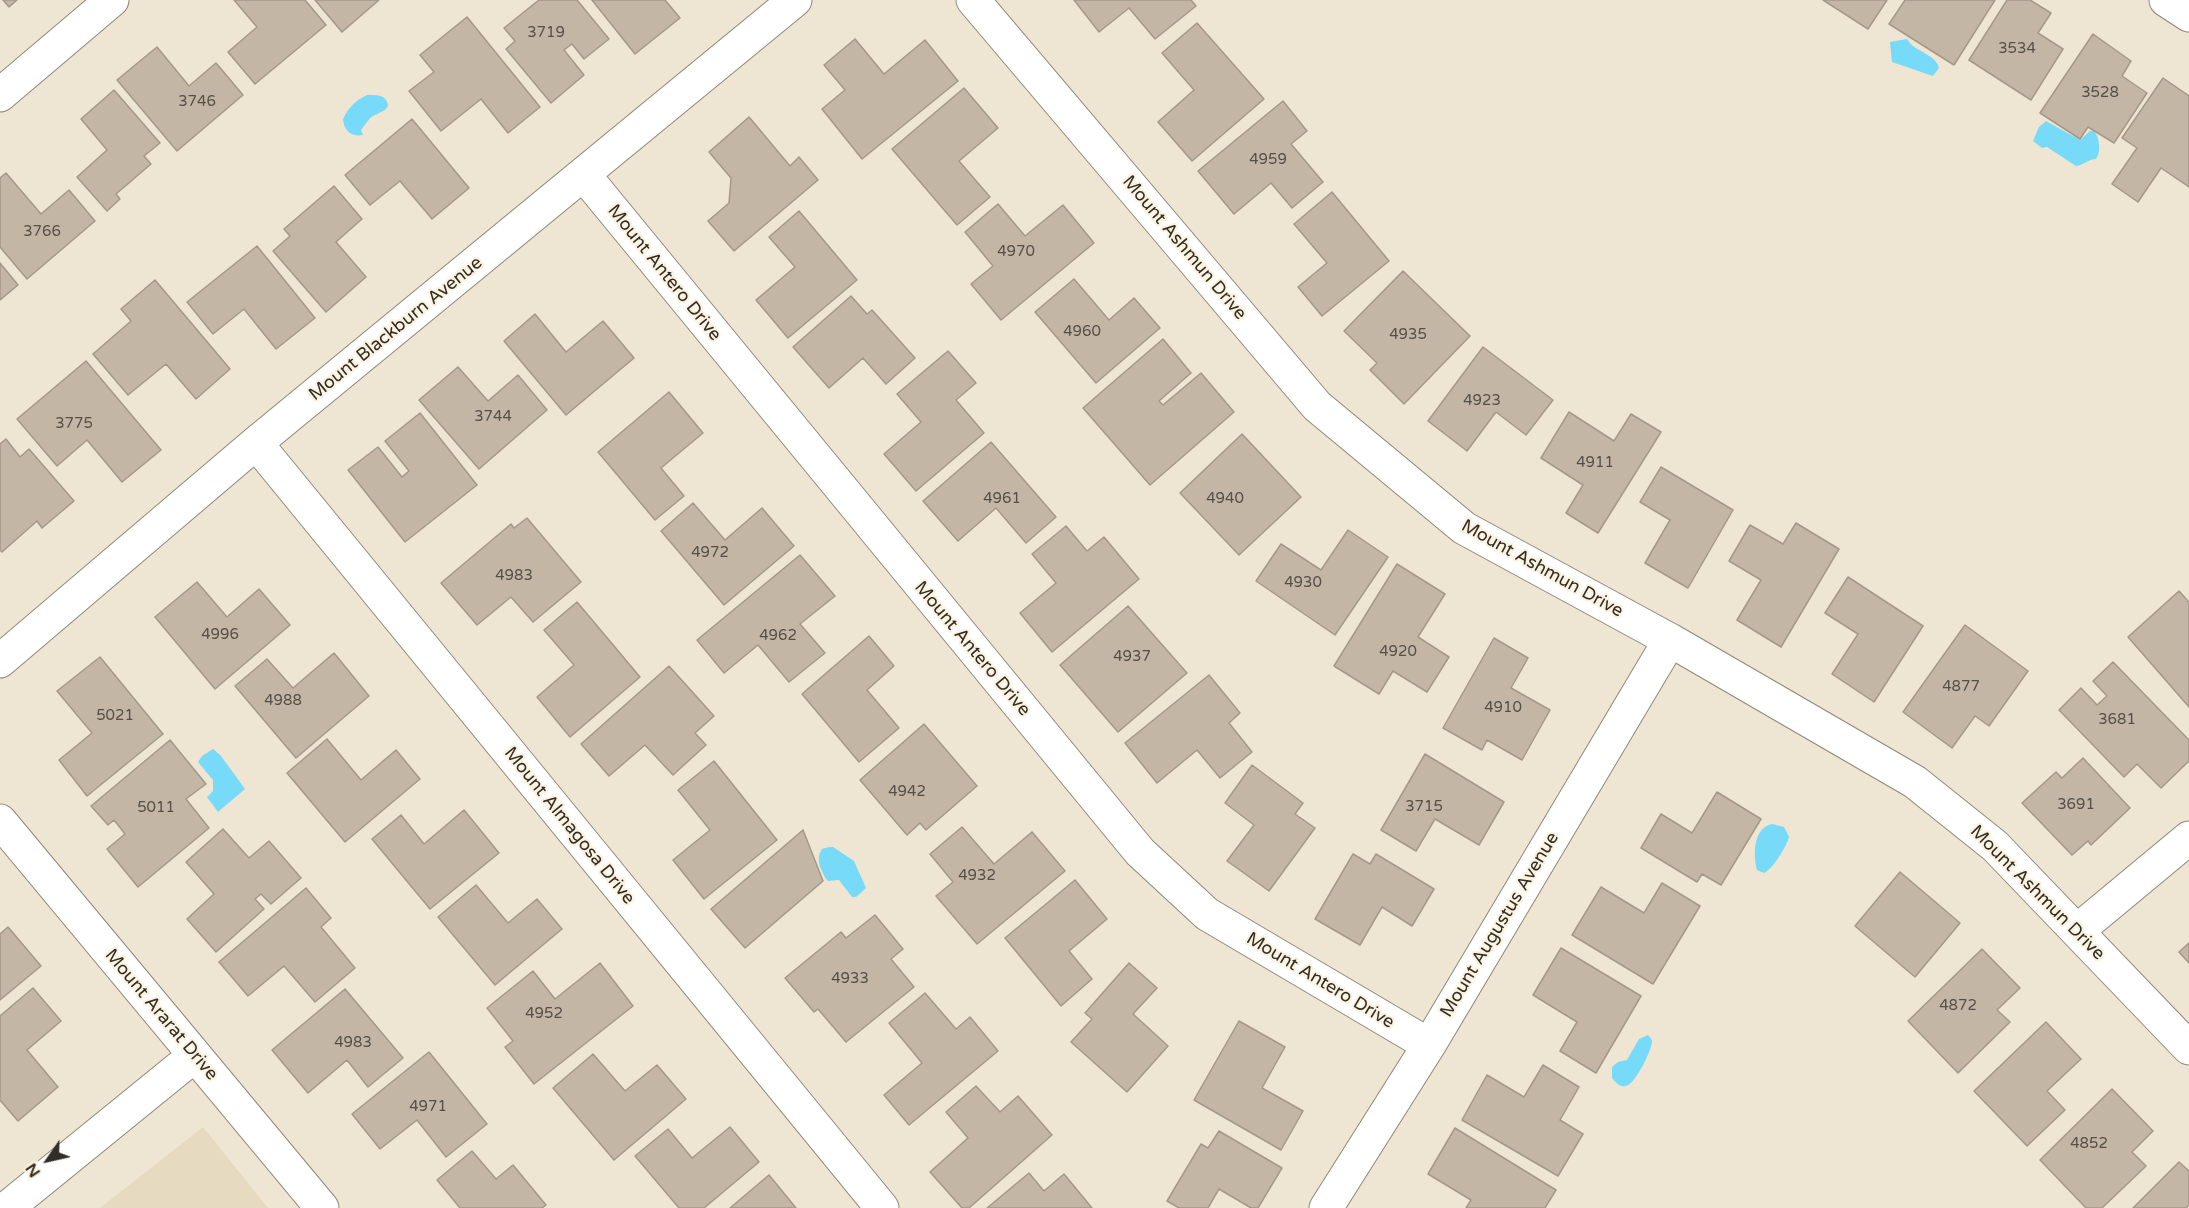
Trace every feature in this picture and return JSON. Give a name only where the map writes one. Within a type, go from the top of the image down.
[{"type":"street","points":[[0,95],[112,0]]},
{"type":"street","name":"Mount Blackburn Avenue","points":[[0,661],[256,443],[795,0]]},
{"type":"street","name":"Mount Ashmun Drive","points":[[973,0],[1317,406],[1464,528],[1670,640],[1916,782],[1995,846],[2189,1048]]},
{"type":"street","points":[[2166,0],[2189,15]]},
{"type":"street","name":"Mount Antero Drive","points":[[584,175],[1140,852],[1207,914],[1429,1045]]},
{"type":"street","name":"Mount Almagosa Drive","points":[[256,443],[882,1208]]},
{"type":"street","name":"Mount Augustus Avenue","points":[[1326,1208],[1429,1045],[1670,640]]},
{"type":"street","name":"Mount Ararat Drive","points":[[0,821],[322,1208]]},
{"type":"street","points":[[2077,931],[2189,838]]},
{"type":"street","points":[[6,1208],[194,1056]]},
{"type":"shaded area","points":[[203,1127],[268,1208],[100,1208]]},
{"type":"water","points":[[1907,39],[1914,47],[1937,63],[1939,68],[1933,76],[1892,62],[1890,42]]},
{"type":"water","points":[[367,95],[383,97],[388,106],[371,117],[361,130],[363,135],[352,134],[347,130],[343,119],[353,105]]},
{"type":"water","points":[[2046,121],[2080,140],[2090,131],[2094,131],[2099,145],[2096,159],[2076,166],[2047,147],[2042,148],[2033,141],[2039,127]]},
{"type":"water","points":[[213,749],[221,756],[245,789],[218,812],[207,797],[213,791],[213,780],[198,762],[202,756]]},
{"type":"water","points":[[1772,824],[1784,827],[1789,837],[1779,857],[1764,873],[1757,870],[1756,843],[1761,831]]},
{"type":"water","points":[[833,847],[854,861],[866,888],[856,897],[852,897],[839,880],[828,881],[826,879],[819,864],[819,857],[822,849]]},
{"type":"water","points":[[1648,1035],[1652,1044],[1639,1072],[1628,1085],[1619,1085],[1612,1078],[1612,1067],[1618,1062],[1627,1060],[1639,1039]]},
{"type":"building","points":[[3,0],[17,0],[9,7]]},
{"type":"building","points":[[234,0],[305,0],[326,25],[255,84],[228,52],[257,27]]},
{"type":"building","points":[[315,0],[379,0],[342,32]]},
{"type":"building","points":[[539,0],[577,0],[609,39],[584,59],[572,44],[564,50],[584,75],[551,103],[506,49],[515,41],[504,28]]},
{"type":"building","points":[[592,0],[665,0],[680,18],[635,54]]},
{"type":"building","points":[[1074,0],[1191,0],[1196,6],[1155,39],[1129,8],[1099,32]]},
{"type":"building","points":[[1823,0],[1887,0],[1868,29]]},
{"type":"building","points":[[1905,0],[1995,0],[1954,65],[1889,24]]},
{"type":"building","points":[[2007,0],[2030,0],[2051,13],[2038,33],[2063,49],[2031,100],[1969,60]]},
{"type":"building","points":[[467,17],[540,107],[508,133],[481,99],[441,131],[409,91],[434,72],[420,55]]},
{"type":"building","points":[[1197,23],[1264,99],[1192,161],[1158,122],[1194,90],[1162,53]]},
{"type":"building","points":[[2093,34],[2131,61],[2122,76],[2147,93],[2114,143],[2088,127],[2080,139],[2040,113]]},
{"type":"building","points":[[855,39],[884,74],[925,40],[958,81],[862,159],[822,109],[845,90],[824,65]]},
{"type":"building","points":[[157,47],[189,86],[216,63],[243,95],[177,151],[117,80]]},
{"type":"building","points":[[2163,78],[2189,96],[2189,187],[2161,168],[2138,202],[2112,184],[2137,148],[2122,138]]},
{"type":"building","points":[[964,88],[998,128],[959,161],[990,197],[957,225],[892,149]]},
{"type":"building","points":[[114,90],[160,143],[144,156],[151,164],[116,194],[120,199],[107,211],[77,177],[107,150],[81,119]]},
{"type":"building","points":[[1283,101],[1307,131],[1291,144],[1323,182],[1292,208],[1271,183],[1234,214],[1198,171]]},
{"type":"building","points":[[749,117],[790,166],[799,157],[818,180],[734,251],[708,221],[729,203],[731,178],[709,152]]},
{"type":"building","points":[[412,119],[469,188],[432,219],[400,181],[370,205],[345,175]]},
{"type":"building","points":[[6,173],[41,214],[69,190],[95,221],[27,279],[0,247],[0,178]]},
{"type":"building","points":[[334,186],[362,219],[336,242],[366,277],[326,312],[273,251],[290,236],[284,229]]},
{"type":"building","points":[[1332,192],[1389,261],[1322,316],[1298,287],[1327,263],[1294,224]]},
{"type":"building","points":[[998,204],[1025,236],[1063,205],[1094,243],[1001,320],[971,284],[993,266],[965,232]]},
{"type":"building","points":[[799,211],[857,280],[788,338],[756,300],[795,267],[769,237]]},
{"type":"building","points":[[257,246],[315,318],[276,349],[244,309],[213,334],[187,302]]},
{"type":"building","points":[[0,263],[18,285],[0,300]]},
{"type":"building","points":[[1403,271],[1470,336],[1404,404],[1370,370],[1377,363],[1344,331]]},
{"type":"building","points":[[1074,279],[1109,320],[1134,298],[1160,328],[1096,383],[1035,312]]},
{"type":"building","points":[[155,280],[230,369],[196,399],[166,364],[128,395],[93,354],[131,321],[121,309]]},
{"type":"building","points":[[851,296],[867,314],[872,310],[915,358],[886,384],[863,358],[829,388],[793,347]]},
{"type":"building","points":[[535,314],[566,352],[603,321],[634,358],[566,415],[504,341]]},
{"type":"building","points":[[1163,339],[1191,373],[1159,401],[1163,405],[1201,373],[1234,412],[1150,485],[1083,408]]},
{"type":"building","points":[[1483,347],[1553,400],[1526,435],[1496,412],[1467,451],[1428,421]]},
{"type":"building","points":[[948,351],[976,383],[956,400],[984,433],[916,491],[884,454],[921,422],[897,394]]},
{"type":"building","points":[[86,361],[161,450],[122,482],[87,440],[57,466],[17,419]]},
{"type":"building","points":[[458,367],[488,401],[518,375],[547,410],[479,469],[419,400]]},
{"type":"building","points":[[669,392],[703,433],[661,468],[684,496],[655,520],[598,452]]},
{"type":"building","points":[[1569,412],[1614,441],[1631,414],[1661,432],[1598,533],[1566,513],[1583,485],[1541,458]]},
{"type":"building","points":[[420,413],[477,485],[405,542],[348,470],[378,447],[402,477],[409,471],[385,441]]},
{"type":"building","points":[[1242,434],[1301,497],[1239,555],[1180,493]]},
{"type":"building","points":[[6,439],[20,457],[29,449],[74,501],[42,528],[37,521],[2,552],[0,550],[0,444]]},
{"type":"building","points":[[991,442],[1056,517],[1026,543],[996,508],[958,541],[923,501]]},
{"type":"building","points":[[1661,467],[1733,510],[1688,588],[1645,563],[1670,520],[1640,502]]},
{"type":"building","points":[[693,503],[725,540],[762,508],[794,546],[724,605],[661,531]]},
{"type":"building","points":[[527,518],[581,582],[533,622],[511,597],[477,625],[441,583],[511,524],[514,528]]},
{"type":"building","points":[[1796,523],[1839,549],[1781,647],[1737,620],[1761,580],[1729,561],[1750,525],[1783,544]]},
{"type":"building","points":[[1066,526],[1087,551],[1104,537],[1139,579],[1052,652],[1020,613],[1056,583],[1032,554]]},
{"type":"building","points":[[1348,530],[1388,557],[1335,635],[1256,581],[1281,544],[1321,570]]},
{"type":"building","points":[[800,555],[835,596],[800,624],[825,653],[789,682],[758,645],[724,673],[697,640]]},
{"type":"building","points":[[1397,564],[1445,594],[1418,637],[1449,657],[1427,692],[1393,671],[1379,694],[1334,666]]},
{"type":"building","points":[[1848,577],[1923,626],[1874,702],[1832,674],[1858,634],[1825,613]]},
{"type":"building","points":[[197,582],[227,617],[259,589],[290,625],[215,689],[155,617]]},
{"type":"building","points":[[2179,591],[2189,602],[2189,707],[2128,637]]},
{"type":"building","points":[[577,602],[640,677],[570,737],[537,697],[574,665],[544,630]]},
{"type":"building","points":[[1128,606],[1187,673],[1118,732],[1060,665]]},
{"type":"building","points":[[1965,625],[2028,671],[1989,726],[1975,716],[1952,748],[1903,712]]},
{"type":"building","points":[[869,636],[894,666],[867,690],[899,728],[859,762],[802,694]]},
{"type":"building","points":[[1494,638],[1528,658],[1511,688],[1550,710],[1522,760],[1487,740],[1482,750],[1443,728]]},
{"type":"building","points":[[334,653],[369,696],[296,758],[235,686],[267,659],[293,688]]},
{"type":"building","points":[[100,657],[163,734],[87,796],[59,760],[92,733],[57,691]]},
{"type":"building","points":[[2113,662],[2189,740],[2189,761],[2161,788],[2137,764],[2124,777],[2059,710],[2081,688],[2097,705],[2107,696],[2093,681]]},
{"type":"building","points":[[669,666],[714,716],[695,733],[706,745],[673,775],[645,745],[609,776],[581,744]]},
{"type":"building","points":[[1209,675],[1240,713],[1229,723],[1252,752],[1220,778],[1197,750],[1157,783],[1125,743]]},
{"type":"building","points":[[924,724],[977,786],[926,830],[920,823],[907,835],[860,780]]},
{"type":"building","points":[[327,739],[361,780],[396,750],[420,779],[345,842],[287,773]]},
{"type":"building","points":[[170,740],[206,784],[186,799],[209,828],[138,887],[107,849],[125,834],[114,820],[108,825],[91,806]]},
{"type":"building","points":[[1425,754],[1504,802],[1479,845],[1435,819],[1416,851],[1381,830]]},
{"type":"building","points":[[2083,758],[2130,808],[2091,845],[2088,841],[2072,855],[2022,803],[2056,772],[2062,778]]},
{"type":"building","points":[[714,761],[777,840],[704,899],[673,860],[710,830],[678,790]]},
{"type":"building","points":[[1252,765],[1303,803],[1295,814],[1315,828],[1269,891],[1227,861],[1254,825],[1225,803]]},
{"type":"building","points":[[1717,792],[1761,819],[1721,885],[1702,874],[1697,882],[1641,848],[1661,814],[1692,833]]},
{"type":"building","points":[[464,810],[499,853],[430,909],[372,839],[401,815],[424,844]]},
{"type":"building","points":[[962,827],[994,864],[1032,832],[1065,871],[977,944],[936,896],[953,882],[930,854]]},
{"type":"building","points":[[223,829],[249,858],[269,841],[301,878],[271,904],[261,894],[255,899],[264,909],[216,952],[187,919],[214,894],[186,862]]},
{"type":"building","points":[[803,830],[823,881],[745,948],[711,909]]},
{"type":"building","points":[[1353,854],[1370,864],[1376,854],[1434,889],[1412,926],[1382,907],[1360,945],[1315,919]]},
{"type":"building","points":[[1900,872],[1960,923],[1915,977],[1855,926]]},
{"type":"building","points":[[1075,880],[1107,919],[1069,951],[1092,979],[1061,1006],[1005,938]]},
{"type":"building","points":[[1662,883],[1700,906],[1653,984],[1572,935],[1601,887],[1644,913]]},
{"type":"building","points":[[476,885],[508,923],[537,899],[562,929],[495,985],[438,917]]},
{"type":"building","points":[[306,888],[331,918],[321,927],[355,968],[315,1002],[284,966],[248,996],[219,962]]},
{"type":"building","points":[[875,915],[903,949],[891,959],[914,987],[846,1042],[818,1009],[814,1012],[785,978],[841,932],[846,938]]},
{"type":"building","points":[[8,927],[41,966],[0,1000],[0,934]]},
{"type":"building","points":[[2189,943],[2189,963],[2179,952]]},
{"type":"building","points":[[1561,948],[1641,996],[1596,1073],[1560,1051],[1577,1022],[1533,995]]},
{"type":"building","points":[[1982,949],[2020,988],[1997,1010],[2010,1022],[1958,1073],[1908,1021]]},
{"type":"building","points":[[600,963],[633,1006],[534,1084],[505,1047],[513,1041],[487,1008],[533,971],[555,999]]},
{"type":"building","points":[[1129,963],[1157,988],[1133,1014],[1168,1046],[1127,1092],[1071,1042],[1092,1019],[1085,1013]]},
{"type":"building","points":[[33,988],[61,1021],[27,1050],[58,1087],[18,1121],[0,1100],[0,1016]]},
{"type":"building","points":[[345,989],[403,1058],[368,1087],[347,1060],[308,1093],[272,1050]]},
{"type":"building","points":[[925,993],[956,1029],[970,1017],[998,1051],[909,1125],[884,1095],[922,1063],[889,1023]]},
{"type":"building","points":[[1239,1021],[1285,1047],[1262,1088],[1303,1111],[1281,1150],[1194,1100]]},
{"type":"building","points":[[2046,1022],[2081,1059],[2047,1091],[2065,1110],[2027,1146],[1974,1091]]},
{"type":"building","points":[[429,1052],[487,1124],[446,1157],[417,1120],[380,1149],[352,1114]]},
{"type":"building","points":[[593,1054],[625,1091],[657,1065],[686,1099],[614,1160],[553,1088]]},
{"type":"building","points":[[1543,1065],[1579,1087],[1560,1120],[1583,1134],[1558,1176],[1462,1120],[1487,1075],[1524,1097]]},
{"type":"building","points":[[976,1086],[1000,1112],[1018,1096],[1052,1135],[969,1208],[962,1208],[930,1172],[968,1138],[946,1112]]},
{"type":"building","points":[[2112,1089],[2153,1131],[2132,1152],[2146,1166],[2102,1208],[2086,1208],[2040,1160]]},
{"type":"building","points":[[730,1127],[759,1162],[704,1208],[679,1208],[635,1156],[668,1129],[692,1158]]},
{"type":"building","points":[[1455,1128],[1556,1190],[1545,1208],[1466,1208],[1471,1200],[1428,1174]]},
{"type":"building","points":[[1219,1131],[1282,1168],[1258,1208],[1251,1208],[1219,1189],[1208,1208],[1179,1208],[1167,1201],[1201,1144],[1208,1148]]},
{"type":"building","points":[[472,1151],[496,1179],[513,1165],[546,1205],[542,1208],[460,1208],[437,1180]]},
{"type":"building","points":[[2179,1162],[2189,1171],[2189,1205],[2186,1208],[2133,1208]]},
{"type":"building","points":[[1029,1173],[1044,1191],[1064,1174],[1092,1208],[987,1208]]},
{"type":"building","points":[[769,1175],[796,1208],[730,1208]]}]
